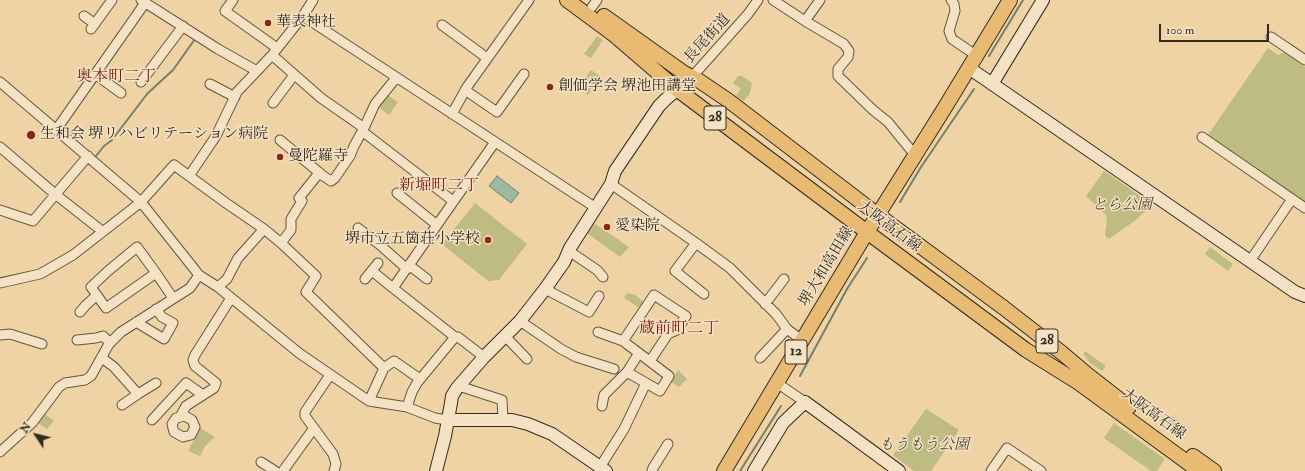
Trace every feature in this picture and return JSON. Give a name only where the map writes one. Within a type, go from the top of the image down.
[{"type":"main road","name":"大阪高石線","points":[[567,0],[611,33],[678,90],[867,232],[1026,350],[1079,383],[1199,471]]},
{"type":"main road","name":"堺大和高田線","points":[[724,471],[867,232],[977,56],[1010,0]]},
{"type":"main road","name":"大阪高石線","points":[[590,2],[684,73],[735,106],[878,215],[1004,308],[1088,375],[1214,471]]},
{"type":"street","points":[[84,16],[93,26],[112,0]]},
{"type":"street","points":[[233,0],[225,12],[274,52],[294,75],[321,98],[453,201]]},
{"type":"street","points":[[189,176],[216,136],[235,97],[303,16],[313,0]]},
{"type":"street","points":[[452,114],[465,90],[529,0]]},
{"type":"street","name":"長尾街道","points":[[692,77],[748,14],[758,0]]},
{"type":"street","points":[[773,0],[844,44],[849,51],[848,57],[838,69],[838,76],[872,110],[888,122],[910,149],[916,154]]},
{"type":"street","points":[[805,21],[820,0]]},
{"type":"street","points":[[951,0],[954,4],[955,11],[949,32],[952,39],[977,56]]},
{"type":"street","points":[[992,84],[1043,0]]},
{"type":"street","points":[[56,130],[143,2],[218,49],[257,71]]},
{"type":"street","points":[[303,16],[596,208]]},
{"type":"street","points":[[442,25],[487,58]]},
{"type":"street","points":[[141,82],[183,26]]},
{"type":"street","points":[[1271,37],[1305,60]]},
{"type":"street","points":[[969,68],[1295,292],[1305,296]]},
{"type":"street","points":[[95,74],[121,92]]},
{"type":"street","points":[[465,90],[497,112],[524,74]]},
{"type":"street","points":[[273,103],[294,75]]},
{"type":"street","points":[[436,471],[445,436],[452,396],[458,386],[484,357],[520,321],[545,289],[564,262],[569,251],[611,184],[615,171],[659,106],[692,77]]},
{"type":"street","points":[[280,140],[331,181],[335,178],[350,156],[375,104],[396,78]]},
{"type":"street","points":[[0,82],[141,202],[199,275],[218,287],[299,353],[369,401],[407,407],[435,418],[447,420],[512,420],[528,424],[552,434],[603,469],[624,430],[646,383]]},
{"type":"street","points":[[210,84],[235,97]]},
{"type":"street","points":[[1202,137],[1305,208]]},
{"type":"street","points":[[393,288],[495,142]]},
{"type":"street","points":[[0,147],[55,194],[102,231]]},
{"type":"street","points":[[0,210],[33,221],[88,156]]},
{"type":"street","points":[[0,283],[40,274],[73,255],[141,202],[174,165],[226,204],[264,229],[316,276],[306,292],[384,368]]},
{"type":"street","points":[[281,243],[291,230],[291,219],[302,201],[299,198],[319,173],[321,174]]},
{"type":"street","points":[[611,184],[730,268],[788,329],[803,341]]},
{"type":"street","points":[[397,194],[437,225]]},
{"type":"street","points":[[1250,261],[1292,199]]},
{"type":"street","points":[[358,228],[427,280]]},
{"type":"street","points":[[218,287],[227,279],[238,258],[264,229]]},
{"type":"street","points":[[696,243],[675,271],[704,294]]},
{"type":"street","points":[[156,273],[106,308],[91,287],[137,247],[156,273],[173,298]]},
{"type":"street","points":[[569,251],[597,270],[603,277]]},
{"type":"street","points":[[365,279],[375,267],[393,288],[455,338],[458,337],[484,357]]},
{"type":"street","points":[[0,452],[32,423],[59,387],[65,384],[86,380],[91,376],[110,343],[121,332],[190,288],[199,275]]},
{"type":"street","points":[[765,304],[784,280]]},
{"type":"street","points":[[545,289],[589,312],[599,296]]},
{"type":"street","points":[[80,312],[96,294]]},
{"type":"street","points":[[623,341],[654,295],[686,316],[677,330],[668,334],[650,361]]},
{"type":"street","points":[[180,417],[186,406],[214,388],[216,383],[195,366],[194,360],[195,355],[231,298]]},
{"type":"street","points":[[136,322],[164,339],[173,323],[162,317],[156,309]]},
{"type":"street","points":[[520,321],[561,349],[576,356],[614,369]]},
{"type":"street","points":[[760,358],[788,329]]},
{"type":"street","points":[[598,332],[623,341],[669,376],[660,391],[627,372]]},
{"type":"street","points":[[0,335],[10,334],[42,344]]},
{"type":"street","points":[[77,340],[103,336],[110,343]]},
{"type":"street","points":[[505,336],[527,358]]},
{"type":"street","points":[[407,407],[412,392],[420,379],[455,338]]},
{"type":"street","points":[[602,406],[604,394],[627,372],[638,353]]},
{"type":"street","points":[[102,358],[114,367],[138,394]]},
{"type":"street","points":[[369,401],[384,368],[394,361],[420,379]]},
{"type":"street","points":[[330,375],[305,412],[305,416],[333,454],[336,464],[334,471]]},
{"type":"street","points":[[122,405],[156,383]]},
{"type":"street","points":[[152,420],[186,383],[203,395]]},
{"type":"street","points":[[777,383],[900,471]]},
{"type":"street","points":[[458,386],[502,400],[503,420]]},
{"type":"street","points":[[754,471],[783,423],[805,402]]},
{"type":"street","points":[[283,471],[314,428]]},
{"type":"street","points":[[652,471],[652,468],[668,444]]},
{"type":"street","points":[[991,471],[1007,448],[1041,471]]},
{"type":"street","points":[[261,462],[275,471]]},
{"type":"green space","points":[[597,36],[603,40],[591,58],[584,54]]},
{"type":"green space","points":[[1268,48],[1278,55],[1284,52],[1305,67],[1305,202],[1208,135]]},
{"type":"green space","points":[[591,70],[601,77],[588,95],[578,87]]},
{"type":"green space","points":[[738,76],[742,76],[752,83],[750,93],[744,101],[736,96],[741,89],[733,83]]},
{"type":"green space","points":[[386,94],[398,102],[389,115],[377,106]]},
{"type":"green space","name":"とら公園","points":[[1104,171],[1152,204],[1137,219],[1109,239],[1105,236],[1107,216],[1086,196]]},
{"type":"green space","points":[[475,203],[527,244],[499,280],[488,281],[442,244]]},
{"type":"green space","points":[[594,223],[629,247],[620,257],[587,233]]},
{"type":"green space","points":[[1210,247],[1233,264],[1228,271],[1205,254]]},
{"type":"green space","points":[[627,293],[635,295],[645,303],[641,309],[624,298]]},
{"type":"green space","points":[[1085,351],[1106,366],[1102,371],[1090,363],[1083,354]]},
{"type":"green space","points":[[678,370],[687,379],[679,387],[671,382]]},
{"type":"green space","name":"もうもう公園","points":[[926,409],[959,430],[931,471],[914,471],[893,455]]},
{"type":"green space","points":[[45,414],[54,421],[47,429],[38,423]]},
{"type":"green space","points":[[1172,416],[1184,425],[1180,431],[1167,422]]},
{"type":"green space","points":[[1114,423],[1165,459],[1157,471],[1151,471],[1104,438]]},
{"type":"green space","points":[[200,428],[215,437],[205,446],[200,456],[188,451]]},
{"type":"shaded area","points":[[497,176],[519,193],[511,203],[489,186]]},
{"type":"waterway","points":[[989,56],[1023,0]]},
{"type":"waterway","points":[[115,136],[147,94],[173,70],[195,39]]},
{"type":"waterway","points":[[900,202],[921,167],[974,89]]},
{"type":"waterway","points":[[96,156],[104,146],[112,140]]},
{"type":"waterway","points":[[800,376],[847,289],[867,258]]},
{"type":"waterway","points":[[740,471],[781,406]]},
{"type":"place","name":"華表神社","points":[[268,23]]},
{"type":"place","name":"創価学会 堺池田講堂","points":[[550,87]]},
{"type":"place","name":"生和会 堺リハビリテーション病院","points":[[31,135]]},
{"type":"place","name":"曼陀羅寺","points":[[280,157]]},
{"type":"place","name":"愛染院","points":[[607,227]]},
{"type":"place","name":"堺市立五箇荘小学校","points":[[488,240]]},
{"type":"district","name":"奥本町二丁","points":[[116,78]]},
{"type":"district","name":"新堀町二丁","points":[[439,187]]},
{"type":"district","name":"蔵前町二丁","points":[[679,330]]}]
